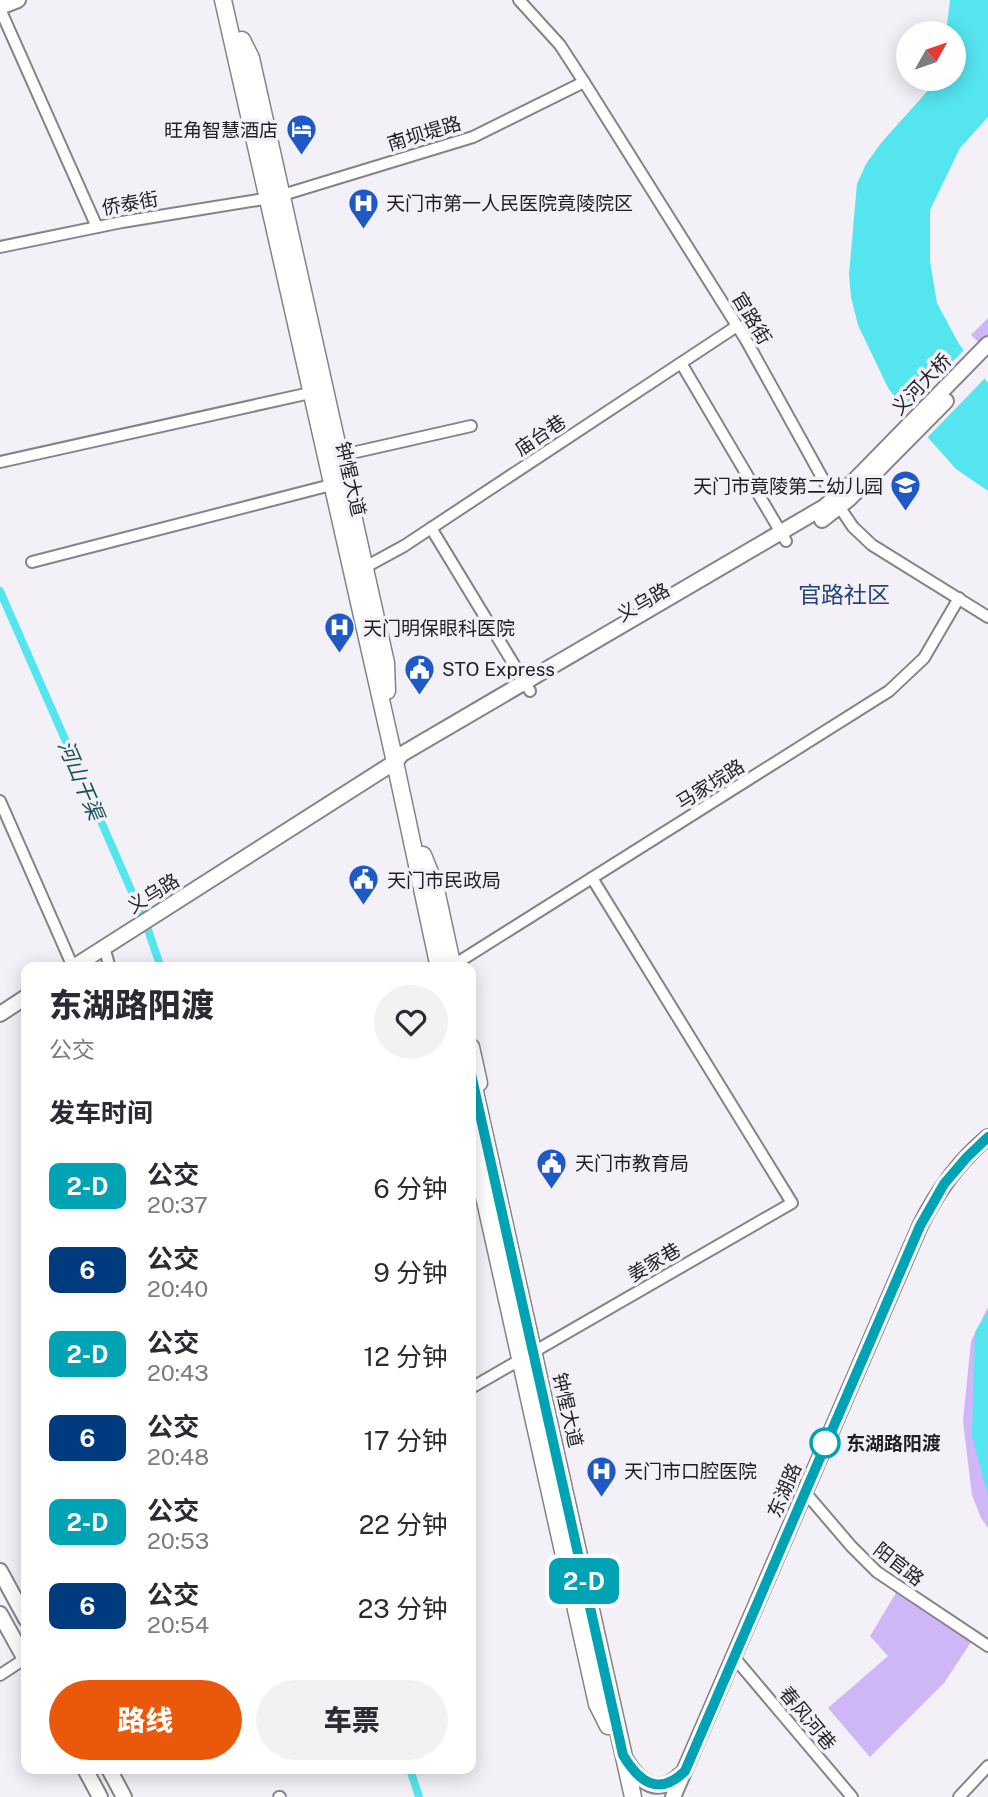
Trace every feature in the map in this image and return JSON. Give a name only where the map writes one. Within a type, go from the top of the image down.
[{"type":"highway","name":"钟惺大道","points":[[223,0],[237,42],[271,198],[307,394],[328,485],[400,759],[419,855],[447,962]]},
{"type":"highway","name":"钟惺大道","points":[[233,0],[237,42]]},
{"type":"highway","name":"钟惺大道","points":[[271,198],[362,567],[383,691]]},
{"type":"highway","points":[[419,855],[419,900],[432,962]]},
{"type":"highway","name":"钟惺大道","points":[[476,1102],[491,1215],[530,1353],[589,1590],[633,1797]]},
{"type":"highway","name":"钟惺大道","points":[[476,1102],[513,1247],[530,1353],[624,1797]]},
{"type":"highway","points":[[476,1157],[491,1215]]},
{"type":"main road","points":[[0,8],[18,0]]},
{"type":"main road","name":"义河大桥","points":[[891,450],[986,350]]},
{"type":"main road","name":"义乌路","points":[[81,962],[400,759],[784,537],[837,503],[891,450]]},
{"type":"main road","points":[[1,1012],[21,1000]]},
{"type":"main road","name":"东湖路","points":[[673,1797],[926,1213],[951,1175],[988,1137]]},
{"type":"main road","name":"东湖路","points":[[682,1797],[806,1493],[931,1216],[955,1179],[988,1142]]},
{"type":"main road","points":[[0,1571],[21,1610]]},
{"type":"main road","points":[[0,1614],[21,1651]]},
{"type":"main road","points":[[623,1755],[635,1774],[651,1785],[668,1784],[685,1771]]},
{"type":"main road","points":[[88,1774],[100,1797]]},
{"type":"main road","points":[[112,1774],[124,1797]]},
{"type":"street","name":"官路街","points":[[519,0],[560,46],[584,82],[737,326],[853,527],[872,545],[988,617]]},
{"type":"street","points":[[0,8],[97,227]]},
{"type":"street","name":"南坝堤路","points":[[271,198],[473,137],[584,82]]},
{"type":"street","name":"侨泰街","points":[[0,247],[97,227],[271,198]]},
{"type":"street","name":"庙台巷","points":[[362,567],[380,560],[431,528],[737,326]]},
{"type":"street","points":[[681,363],[784,537]]},
{"type":"street","points":[[0,462],[307,394]]},
{"type":"street","points":[[337,457],[471,426]]},
{"type":"street","points":[[32,562],[328,485]]},
{"type":"street","points":[[431,528],[528,687]]},
{"type":"street","name":"马家垸路","points":[[456,962],[895,686],[924,658],[959,598]]},
{"type":"street","points":[[0,801],[71,962]]},
{"type":"street","name":"姜家巷","points":[[476,1385],[792,1203],[592,878]]},
{"type":"street","points":[[104,947],[108,962]]},
{"type":"street","name":"阳官路","points":[[806,1493],[877,1572],[988,1646]]},
{"type":"street","name":"春风河巷","points":[[738,1662],[852,1797]]},
{"type":"street","points":[[0,1675],[21,1663]]},
{"type":"street","points":[[959,1797],[988,1766]]},
{"type":"shaded area","points":[[988,318],[988,351],[971,335]]},
{"type":"shaded area","points":[[988,1307],[988,1528],[972,1495],[963,1421],[971,1341]]},
{"type":"shaded area","points":[[896,1593],[971,1642],[944,1683],[870,1757],[828,1708],[888,1656],[870,1636]]},
{"type":"water","points":[[950,0],[988,0],[988,117],[960,148],[930,210],[930,261],[937,303],[959,344],[988,383],[988,491],[956,469],[888,388],[858,325],[849,274],[857,184],[866,164],[928,91],[966,91],[966,21],[947,21]]},
{"type":"water","points":[[988,1311],[988,1496],[972,1436],[975,1332]]},
{"type":"pier","points":[[966,348],[987,376],[925,440],[903,413]]},
{"type":"waterway","name":"河山干渠","points":[[0,591],[146,924],[159,962]]},
{"type":"waterway","name":"河山干渠","points":[[412,1774],[419,1797]]},
{"type":"bus line","name":"2-D","points":[[476,1096],[623,1755],[640,1779],[656,1786],[674,1781],[685,1771],[926,1213],[951,1175],[988,1137]]},
{"type":"place","name":"旺角智慧酒店","points":[[301,157]]},
{"type":"place","name":"天门市第一人民医院竟陵院区","points":[[363,230]]},
{"type":"place","name":"天门市竟陵第二幼儿园","points":[[906,513]]},
{"type":"place","name":"天门明保眼科医院","points":[[340,655]]},
{"type":"place","name":"STO Express","points":[[419,696]]},
{"type":"place","name":"天门市民政局","points":[[364,907]]},
{"type":"place","name":"天门市教育局","points":[[552,1190]]},
{"type":"place","name":"东湖路阳渡","points":[[825,1443]]},
{"type":"place","name":"天门市口腔医院","points":[[601,1498]]},
{"type":"district","name":"官路社区","points":[[844,594]]}]
